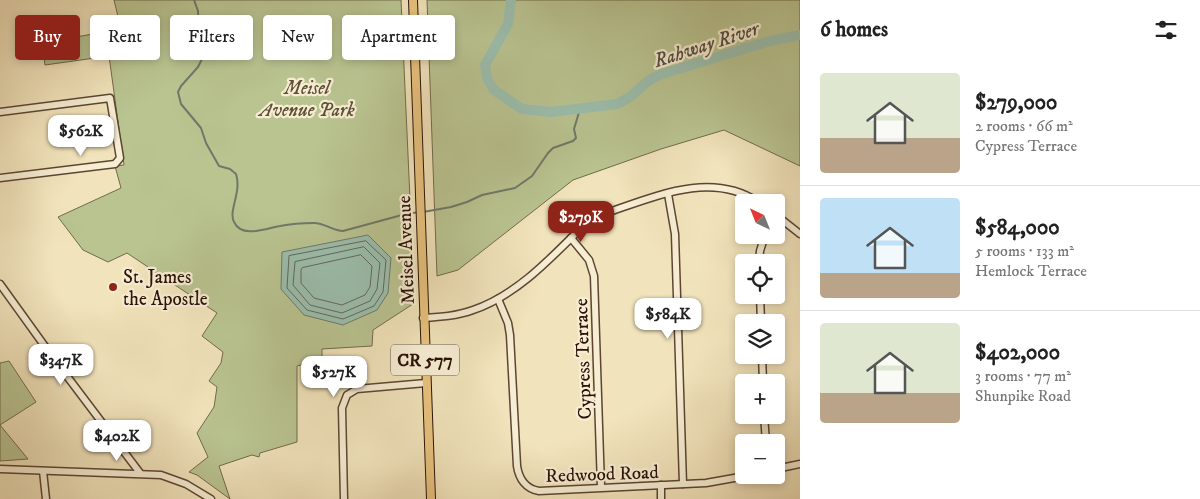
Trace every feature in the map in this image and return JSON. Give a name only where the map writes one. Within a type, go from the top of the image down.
[{"type":"main road","name":"Meisel Avenue","points":[[413,0],[430,499]]},
{"type":"street","points":[[0,112],[110,98],[120,158],[115,164],[0,178]]},
{"type":"street","points":[[424,318],[462,314],[498,299],[522,283],[594,218],[668,194],[693,188],[715,187],[741,194]]},
{"type":"street","points":[[668,194],[675,234],[683,484]]},
{"type":"street","points":[[785,223],[800,234]]},
{"type":"street","name":"Cypress Terrace","points":[[571,238],[589,260],[594,276],[601,487]]},
{"type":"street","points":[[0,284],[140,473]]},
{"type":"street","name":"Redwood Road","points":[[498,299],[508,323],[510,336],[517,466],[520,478],[528,487],[533,490],[660,486],[706,483],[735,478]]},
{"type":"street","points":[[344,499],[342,408],[347,395],[357,389],[426,383]]},
{"type":"street","points":[[785,467],[800,464]]},
{"type":"street","points":[[0,469],[161,475],[186,484],[211,499]]},
{"type":"street","points":[[43,471],[46,499]]},
{"type":"street","points":[[660,486],[661,499]]},
{"type":"green space","name":"Meisel Avenue Park","points":[[114,0],[401,0],[402,15],[342,15],[342,60],[404,60],[413,304],[373,330],[372,346],[322,349],[322,360],[297,366],[297,442],[260,453],[259,457],[252,455],[219,466],[230,499],[197,475],[189,472],[208,457],[197,433],[214,407],[217,387],[209,381],[221,363],[223,352],[202,336],[217,313],[127,253],[108,262],[83,250],[58,217],[121,188],[115,166],[124,165],[110,60],[160,60],[160,15],[118,15]]},
{"type":"green space","points":[[427,0],[800,0],[800,166],[724,130],[661,149],[573,180],[458,270],[437,276],[429,60],[455,60],[455,15],[428,15]]},
{"type":"green space","points":[[90,34],[90,59],[45,65],[44,60],[80,60],[80,36]]},
{"type":"green space","points":[[9,361],[36,402],[0,425],[0,363]]},
{"type":"green space","points":[[0,425],[28,459],[0,461]]},
{"type":"water","points":[[368,235],[391,258],[388,293],[377,310],[343,325],[304,315],[281,289],[282,252]]},
{"type":"waterway","points":[[194,0],[198,11],[199,47],[202,59],[178,92],[181,104],[201,128],[206,143],[219,166],[230,169],[236,174],[237,188],[233,218],[238,227],[243,230],[255,231],[301,223],[314,223],[343,231],[419,212]]},
{"type":"waterway","name":"Rahway River","points":[[511,0],[508,24],[485,65],[487,78],[494,90],[522,109],[551,112],[617,104],[630,97],[648,81],[659,75],[770,41],[800,35]]},
{"type":"waterway","points":[[423,212],[451,207],[482,195],[515,188],[532,176],[553,148],[573,141],[576,138],[574,129],[580,109]]},
{"type":"place","name":"St. James the Apostle","points":[[113,287]]}]
